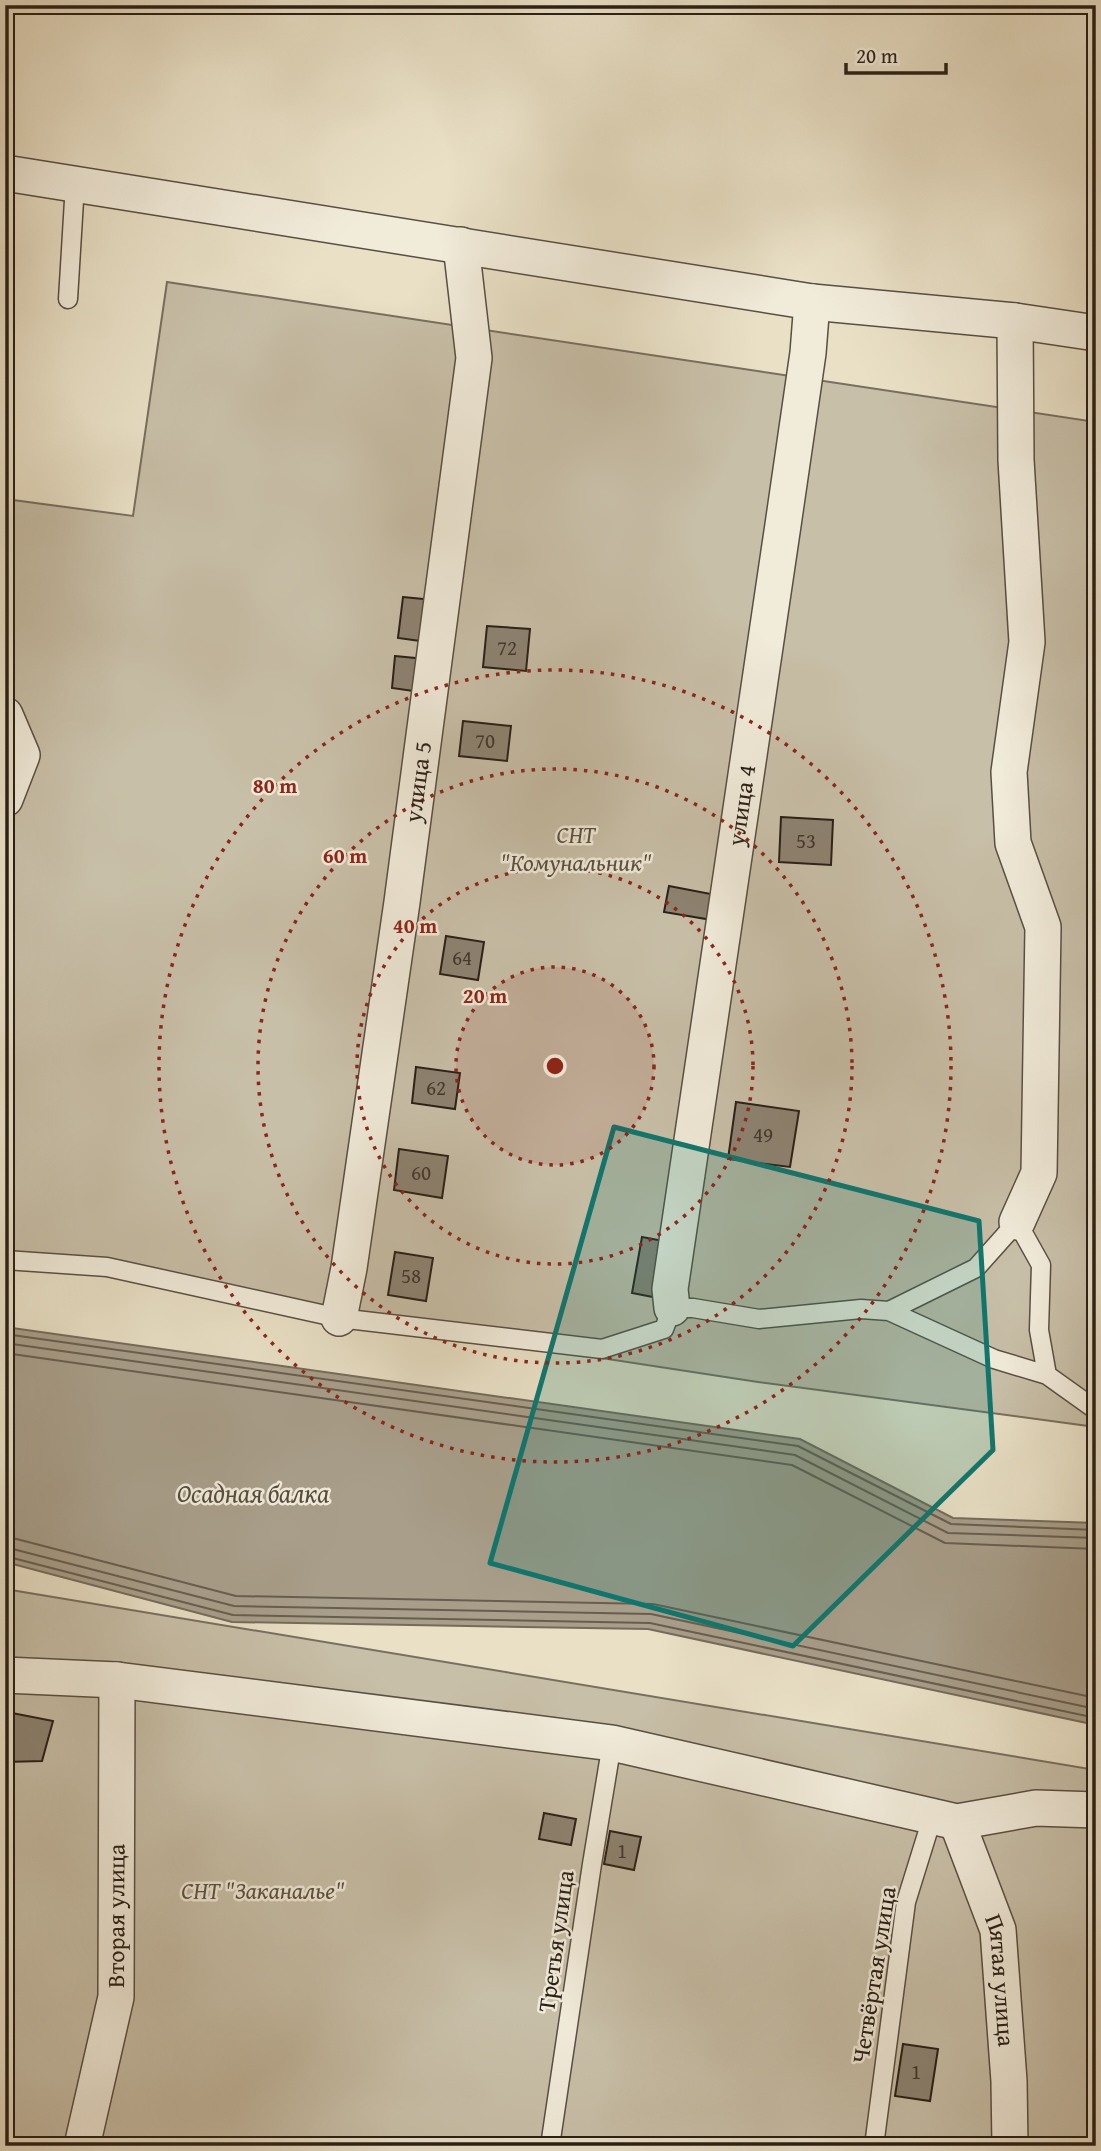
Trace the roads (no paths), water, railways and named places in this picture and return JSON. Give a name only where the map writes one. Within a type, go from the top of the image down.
[{"type":"street","points":[[5,173],[812,302],[1015,321],[1096,333]]},
{"type":"street","name":"улица 5","points":[[339,1318],[351,1255],[406,875],[474,358],[461,245]]},
{"type":"street","name":"улица 4","points":[[672,1308],[670,1289],[808,353],[812,302]]},
{"type":"street","points":[[1015,321],[1016,460],[1027,642],[1009,772],[1013,843],[1043,927],[1039,1173],[1017,1222]]},
{"type":"street","points":[[5,715],[22,755],[5,799]]},
{"type":"street","points":[[5,1675],[117,1680],[612,1743],[945,1819],[1036,1808],[1096,1810]]},
{"type":"street","name":"Вторая улица","points":[[82,2146],[116,1997],[117,1680]]},
{"type":"street","name":"Пятая улица","points":[[945,1819],[998,1930],[1009,2081],[1010,2146]]},
{"type":"lane","points":[[68,299],[75,184]]},
{"type":"lane","points":[[889,1311],[976,1268],[1017,1222],[1041,1265],[1039,1330],[1046,1375]]},
{"type":"lane","points":[[5,1260],[107,1267],[339,1318],[602,1349],[664,1329],[672,1308],[693,1308],[759,1319],[861,1309],[889,1311],[995,1359],[1046,1375],[1096,1410]]},
{"type":"lane","name":"Третья улица","points":[[550,2146],[612,1743]]},
{"type":"lane","name":"Четвёртая улица","points":[[874,2146],[906,1902],[945,1819]]},
{"type":"water","name":"Осадная балка","points":[[5,1327],[800,1439],[953,1518],[1096,1523],[1096,1725],[648,1629],[232,1622],[5,1562]]},
{"type":"park label","name":"СНТ \"Комунальник\"","points":[[576,849]]},
{"type":"park label","name":"СНТ \"Заканалье\"","points":[[263,1891]]}]
